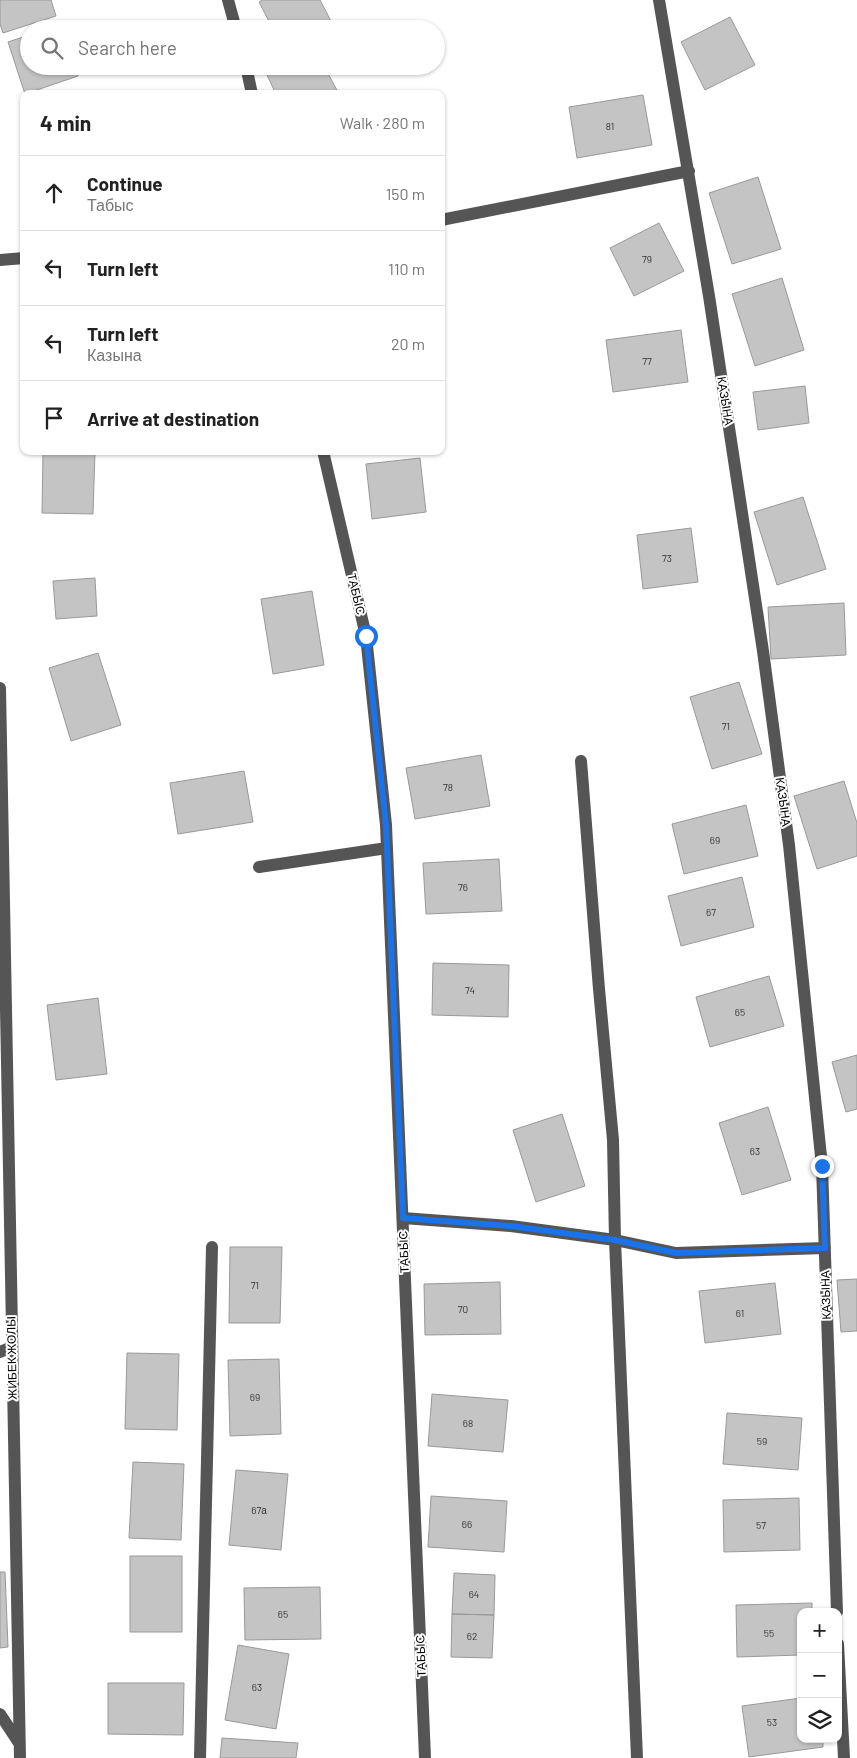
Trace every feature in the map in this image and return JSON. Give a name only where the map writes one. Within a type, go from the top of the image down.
[{"type":"street","points":[[228,0],[234,20]]},
{"type":"street","name":"КАЗЫНА","points":[[659,0],[689,171],[763,651],[789,845],[822,1166],[836,1608]]},
{"type":"street","points":[[248,75],[251,90]]},
{"type":"street","points":[[445,219],[689,171]]},
{"type":"street","points":[[0,260],[20,258]]},
{"type":"street","name":"ТАБЫС","points":[[323,455],[366,636],[387,848],[426,1758]]},
{"type":"street","name":"ЖИБЕК ЖОЛЫ","points":[[0,688],[6,1350],[20,1758]]},
{"type":"street","points":[[581,761],[613,1140],[615,1240],[637,1758]]},
{"type":"street","points":[[260,867],[387,848]]},
{"type":"street","points":[[403,1218],[511,1226],[615,1240],[676,1253],[825,1248]]},
{"type":"street","points":[[200,1758],[212,1247]]},
{"type":"street","points":[[838,1653],[844,1758]]},
{"type":"street","points":[[0,1714],[19,1744]]},
{"type":"building","points":[[0,0],[51,0],[56,16],[44,20],[20,20],[20,28],[3,33],[0,24]]},
{"type":"building","points":[[262,0],[320,0],[330,20],[268,20],[259,2]]},
{"type":"building","points":[[730,17],[755,65],[705,90],[681,42]]},
{"type":"building","points":[[20,38],[20,75],[78,76],[37,90],[24,90],[8,42]]},
{"type":"building","points":[[267,75],[329,75],[337,90],[274,90]]},
{"type":"building","points":[[643,95],[652,145],[577,158],[569,107]]},
{"type":"building","points":[[758,177],[781,249],[732,264],[709,193]]},
{"type":"building","points":[[659,223],[684,271],[634,296],[610,248]]},
{"type":"building","points":[[782,278],[804,350],[755,366],[732,294]]},
{"type":"building","points":[[681,330],[688,382],[613,392],[606,340]]},
{"type":"building","points":[[805,386],[809,423],[758,430],[753,392]]},
{"type":"building","points":[[43,455],[95,455],[93,514],[42,513]]},
{"type":"building","points":[[420,458],[426,512],[372,519],[366,464]]},
{"type":"building","points":[[803,497],[826,569],[777,585],[754,512]]},
{"type":"building","points":[[691,528],[698,582],[643,589],[637,535]]},
{"type":"building","points":[[95,578],[97,616],[56,619],[53,581]]},
{"type":"building","points":[[312,591],[324,665],[273,674],[261,599]]},
{"type":"building","points":[[844,603],[846,655],[771,659],[768,607]]},
{"type":"building","points":[[98,653],[121,725],[71,741],[49,668]]},
{"type":"building","points":[[739,682],[762,754],[712,769],[690,697]]},
{"type":"building","points":[[481,755],[490,806],[415,819],[406,768]]},
{"type":"building","points":[[244,771],[253,822],[178,834],[170,783]]},
{"type":"building","points":[[844,781],[857,823],[857,856],[817,869],[794,796]]},
{"type":"building","points":[[746,805],[758,856],[684,874],[672,824]]},
{"type":"building","points":[[499,859],[502,911],[426,914],[423,863]]},
{"type":"building","points":[[742,877],[754,927],[681,946],[668,896]]},
{"type":"building","points":[[433,963],[509,965],[508,1017],[432,1015]]},
{"type":"building","points":[[769,976],[784,1026],[710,1047],[696,997]]},
{"type":"building","points":[[98,998],[107,1074],[56,1080],[47,1005]]},
{"type":"building","points":[[857,1055],[857,1109],[846,1112],[832,1062]]},
{"type":"building","points":[[768,1107],[791,1180],[742,1195],[719,1123]]},
{"type":"building","points":[[562,1114],[585,1186],[536,1202],[513,1130]]},
{"type":"building","points":[[230,1247],[282,1247],[280,1323],[229,1323]]},
{"type":"building","points":[[857,1279],[857,1331],[841,1332],[837,1280]]},
{"type":"building","points":[[500,1282],[501,1334],[425,1335],[424,1284]]},
{"type":"building","points":[[775,1283],[781,1334],[705,1343],[699,1291]]},
{"type":"building","points":[[127,1353],[179,1354],[177,1430],[125,1429]]},
{"type":"building","points":[[279,1359],[281,1434],[230,1436],[228,1360]]},
{"type":"building","points":[[432,1394],[508,1400],[503,1452],[428,1446]]},
{"type":"building","points":[[727,1413],[802,1418],[798,1470],[723,1464]]},
{"type":"building","points":[[133,1462],[184,1464],[181,1540],[129,1538]]},
{"type":"building","points":[[236,1470],[288,1474],[281,1550],[229,1545]]},
{"type":"building","points":[[431,1496],[507,1501],[504,1552],[428,1547]]},
{"type":"building","points":[[799,1498],[800,1550],[724,1552],[723,1500]]},
{"type":"building","points":[[130,1556],[182,1556],[182,1632],[130,1632]]},
{"type":"building","points":[[0,1572],[5,1572],[8,1647],[0,1648]]},
{"type":"building","points":[[454,1573],[495,1575],[494,1615],[452,1614]]},
{"type":"building","points":[[320,1587],[321,1639],[245,1640],[244,1588]]},
{"type":"building","points":[[812,1603],[812,1608],[797,1608],[797,1655],[737,1657],[736,1605]]},
{"type":"building","points":[[452,1614],[494,1615],[492,1658],[451,1657]]},
{"type":"building","points":[[238,1645],[289,1654],[276,1729],[225,1720]]},
{"type":"building","points":[[108,1683],[184,1683],[183,1735],[108,1734]]},
{"type":"building","points":[[797,1699],[797,1743],[823,1743],[823,1747],[749,1757],[742,1706]]},
{"type":"building","points":[[222,1738],[298,1743],[296,1758],[220,1758]]},
{"type":"route","points":[[366,636],[386,825],[403,1218],[511,1226],[615,1240],[676,1253],[825,1248],[822,1166]]}]
